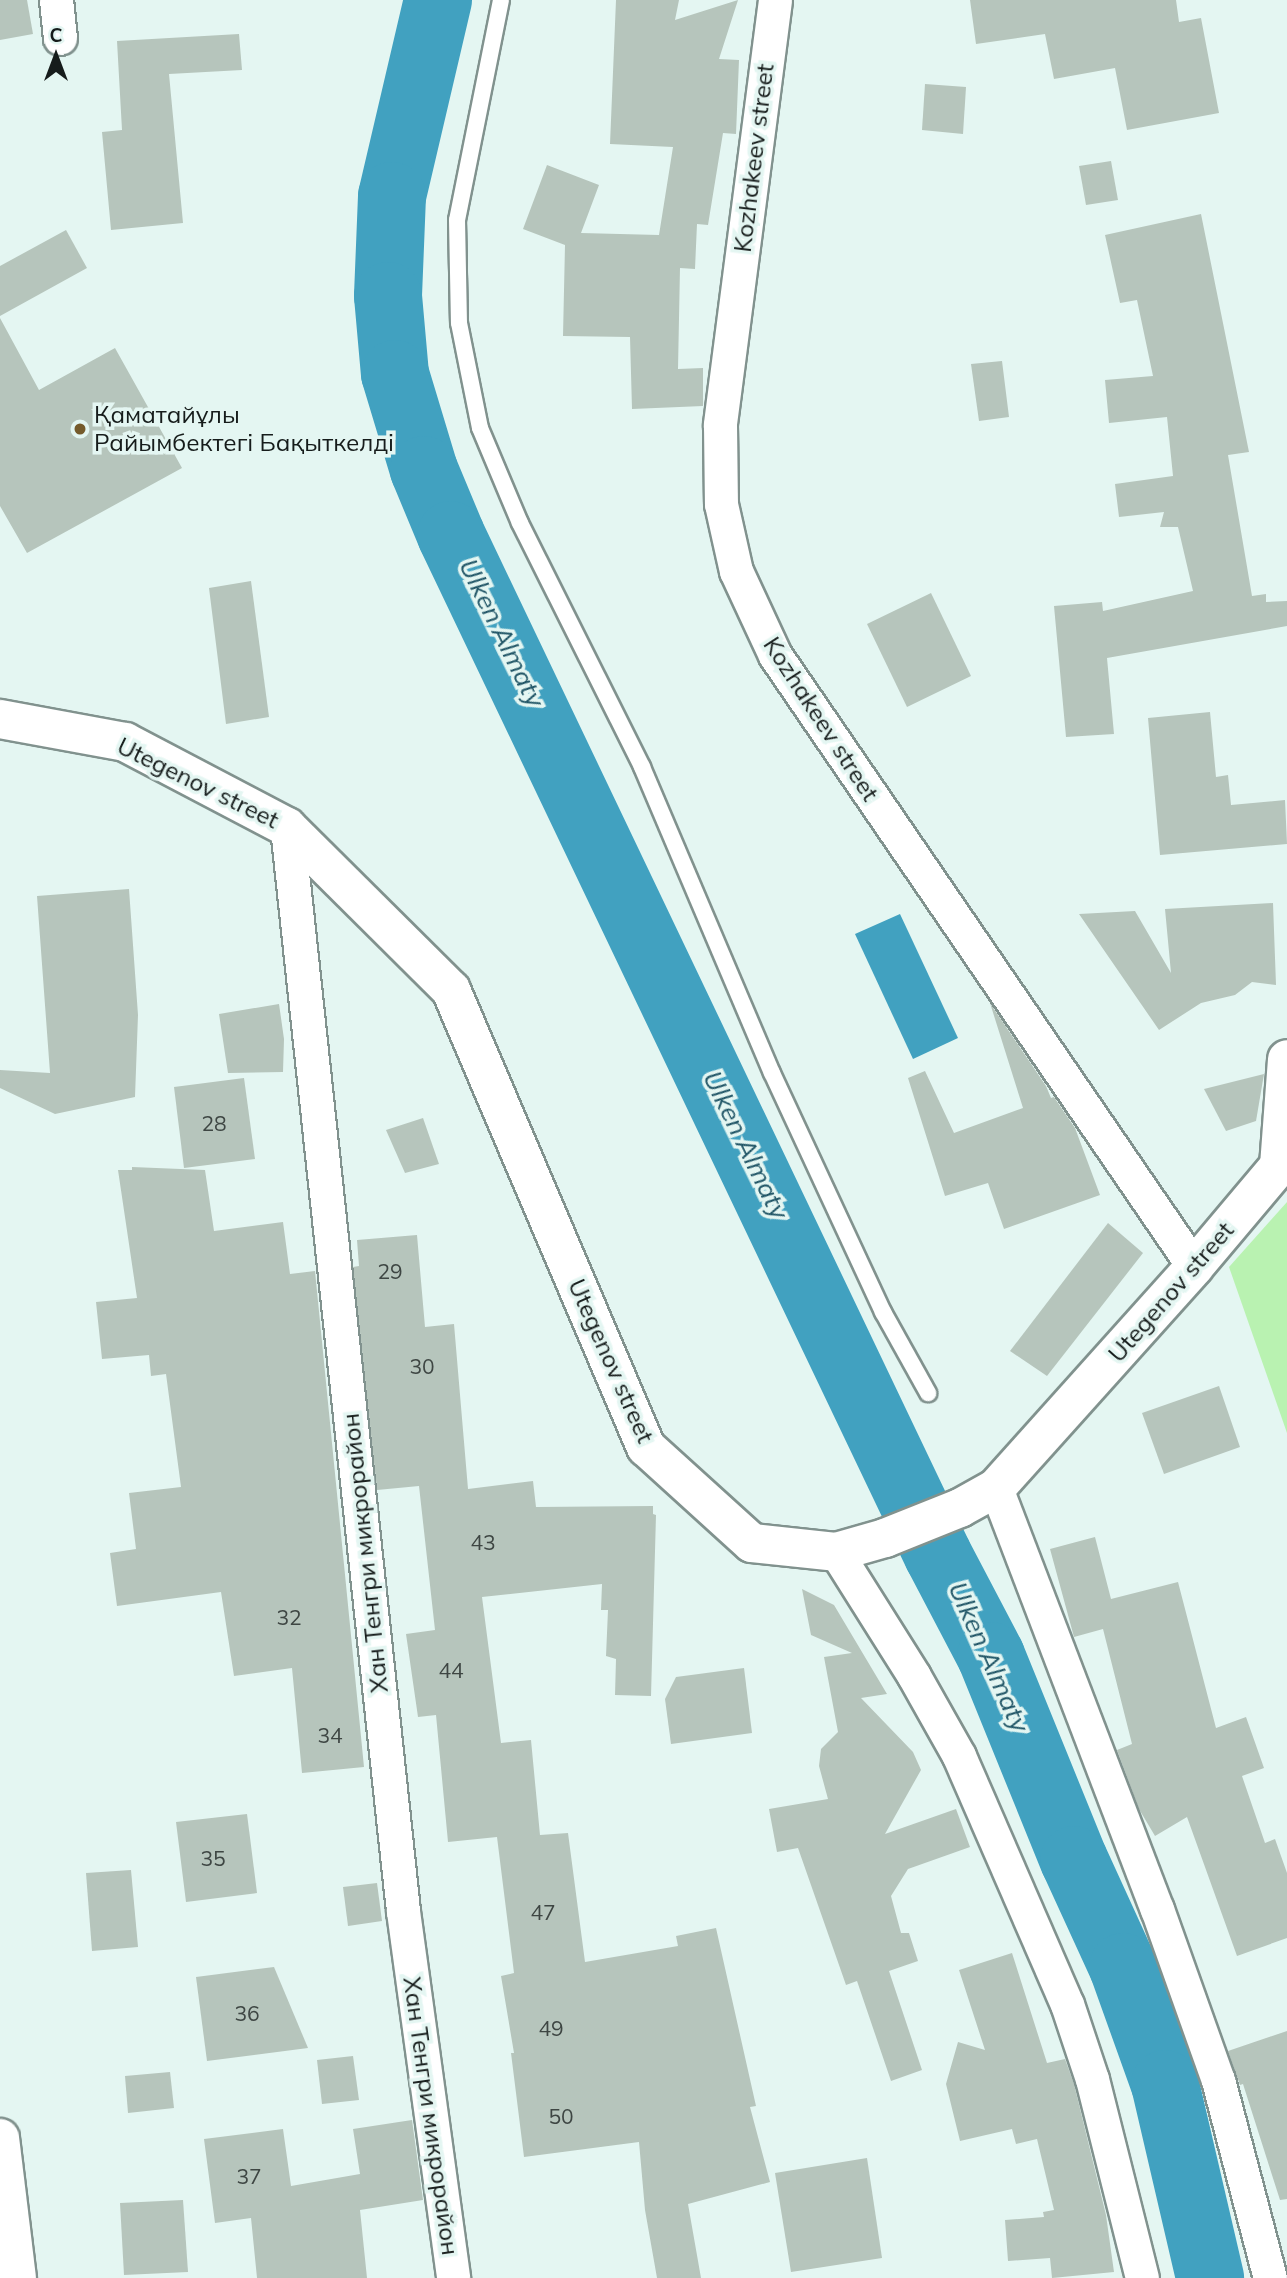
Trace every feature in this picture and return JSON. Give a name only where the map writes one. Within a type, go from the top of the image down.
[{"type":"street","points":[[56,0],[60,38]]},
{"type":"street","name":"Kozhakeev street","points":[[775,0],[720,425],[721,503],[736,570],[775,655],[1194,1267]]},
{"type":"street","name":"Utegenov street","points":[[0,719],[125,742],[287,827],[451,990],[646,1447],[752,1542],[836,1552],[885,1538],[960,1508],[996,1488],[1194,1267],[1279,1166],[1287,1059]]},
{"type":"street","name":"Хан Тенгри микрорайон","points":[[287,827],[403,1910],[453,2278]]},
{"type":"street","points":[[996,1488],[1157,1909],[1214,2067],[1270,2278]]},
{"type":"street","points":[[836,1552],[914,1676],[959,1756],[1067,2004],[1092,2079],[1142,2278]]},
{"type":"street","points":[[0,2138],[17,2278]]},
{"type":"lane","points":[[501,0],[457,220],[459,323],[480,428],[531,547],[642,766],[772,1073],[883,1312],[928,1393]]},
{"type":"green space","points":[[1287,1202],[1287,1433],[1229,1267]]},
{"type":"water","points":[[900,914],[958,1038],[913,1059],[855,934]]},
{"type":"building","points":[[0,0],[27,0],[33,34],[0,40]]},
{"type":"building","points":[[616,0],[679,0],[675,20],[738,0],[719,59],[739,60],[736,134],[723,133],[708,225],[697,224],[695,269],[680,268],[678,369],[703,368],[703,406],[632,409],[630,337],[563,336],[565,245],[523,229],[547,165],[599,185],[581,233],[659,235],[673,147],[610,144]]},
{"type":"building","points":[[970,0],[1176,0],[1179,22],[1201,18],[1219,113],[1127,130],[1115,68],[1054,79],[1045,34],[976,44]]},
{"type":"building","points":[[239,34],[242,70],[169,74],[183,223],[111,230],[102,132],[122,130],[117,41]]},
{"type":"building","points":[[925,84],[966,87],[963,134],[922,130]]},
{"type":"building","points":[[1111,161],[1118,200],[1086,205],[1079,166]]},
{"type":"building","points":[[1201,214],[1249,452],[1228,455],[1252,596],[1266,594],[1266,602],[1287,601],[1287,626],[1107,658],[1114,734],[1066,737],[1054,606],[1102,602],[1103,611],[1193,591],[1178,527],[1160,527],[1164,512],[1119,517],[1115,484],[1173,476],[1167,417],[1109,423],[1105,380],[1153,376],[1137,300],[1120,303],[1105,235]]},
{"type":"building","points":[[66,230],[87,268],[0,316],[0,266]]},
{"type":"building","name":"Қаматайұлы Райымбектегі Бақыткелді","points":[[0,318],[39,390],[115,348],[182,468],[27,553],[0,506]]},
{"type":"building","points":[[1002,361],[1009,417],[979,421],[971,364]]},
{"type":"building","points":[[251,581],[269,717],[226,724],[209,588]]},
{"type":"building","points":[[931,593],[971,676],[907,707],[867,624]]},
{"type":"building","points":[[1210,712],[1216,777],[1228,775],[1231,805],[1285,800],[1287,844],[1160,855],[1148,718]]},
{"type":"building","points":[[129,889],[138,1015],[135,1097],[55,1114],[0,1088],[0,1070],[50,1073],[37,896]]},
{"type":"building","points":[[1273,903],[1276,985],[1252,982],[1235,995],[1201,1003],[1159,1030],[1079,914],[1135,911],[1171,973],[1165,909]]},
{"type":"building","points":[[990,1003],[1046,1086],[1051,1098],[1054,1097],[1075,1128],[1100,1195],[1004,1229],[988,1183],[945,1196],[908,1078],[925,1071],[954,1133],[1023,1108]]},
{"type":"building","points":[[279,1004],[284,1039],[283,1072],[228,1073],[219,1014]]},
{"type":"building","points":[[1264,1074],[1256,1121],[1226,1131],[1204,1089]]},
{"type":"building","points":[[244,1078],[255,1159],[184,1168],[174,1087]]},
{"type":"building","points":[[423,1118],[439,1164],[405,1173],[386,1130]]},
{"type":"building","points":[[132,1167],[205,1170],[214,1231],[283,1222],[290,1274],[315,1271],[364,1767],[302,1773],[292,1668],[234,1676],[221,1592],[117,1606],[110,1553],[136,1549],[129,1493],[181,1487],[166,1374],[151,1376],[149,1355],[102,1359],[96,1302],[137,1298],[118,1170],[132,1170]]},
{"type":"building","points":[[1108,1223],[1143,1253],[1047,1376],[1010,1351]]},
{"type":"building","points":[[417,1235],[425,1327],[454,1324],[468,1489],[533,1481],[536,1507],[653,1506],[653,1514],[656,1515],[651,1696],[615,1695],[616,1659],[606,1656],[608,1610],[601,1610],[602,1584],[482,1597],[501,1743],[531,1740],[540,1835],[568,1833],[585,1962],[678,1946],[676,1936],[716,1928],[756,2106],[750,2107],[770,2182],[688,2204],[701,2278],[657,2278],[645,2210],[639,2142],[524,2157],[511,2053],[514,2053],[501,1976],[514,1973],[497,1837],[448,1842],[436,1715],[418,1717],[406,1634],[435,1630],[419,1486],[377,1490],[353,1267],[359,1266],[357,1240]]},
{"type":"building","points":[[1219,1386],[1240,1447],[1164,1474],[1142,1413]]},
{"type":"building","points":[[1095,1537],[1111,1599],[1178,1582],[1216,1728],[1246,1717],[1264,1768],[1242,1776],[1265,1843],[1275,1839],[1287,1873],[1287,1938],[1237,1956],[1187,1817],[1155,1836],[1139,1809],[1117,1750],[1132,1744],[1103,1629],[1074,1637],[1050,1549]]},
{"type":"building","points":[[802,1589],[834,1605],[887,1694],[861,1698],[913,1752],[921,1770],[885,1834],[956,1809],[970,1847],[908,1869],[891,1896],[901,1933],[909,1933],[918,1961],[889,1971],[922,2070],[891,2081],[857,1981],[846,1985],[798,1848],[777,1852],[769,1809],[828,1799],[819,1766],[821,1749],[838,1732],[824,1657],[852,1653],[811,1635]]},
{"type":"building","points":[[744,1668],[752,1733],[671,1744],[665,1699],[676,1677]]},
{"type":"building","points":[[247,1814],[257,1893],[186,1902],[176,1822]]},
{"type":"building","points":[[131,1870],[138,1947],[92,1951],[86,1873]]},
{"type":"building","points":[[377,1883],[382,1921],[348,1926],[343,1887]]},
{"type":"building","points":[[1012,1953],[1047,2063],[1065,2059],[1074,2084],[1106,2215],[1114,2272],[1052,2278],[1050,2258],[1008,2261],[1005,2220],[1044,2217],[1043,2212],[1054,2210],[1037,2139],[1016,2144],[1012,2129],[960,2141],[946,2084],[958,2042],[985,2050],[959,1970]]},
{"type":"building","points":[[274,1967],[308,2048],[207,2061],[196,1977]]},
{"type":"building","points":[[1287,2031],[1287,2199],[1280,2200],[1243,2084],[1240,2085],[1228,2051]]},
{"type":"building","points":[[353,2056],[359,2100],[322,2104],[317,2060]]},
{"type":"building","points":[[170,2072],[174,2108],[128,2113],[125,2076]]},
{"type":"building","points":[[412,2120],[423,2200],[360,2210],[367,2278],[257,2278],[251,2218],[215,2223],[204,2139],[283,2129],[291,2186],[360,2174],[353,2129]]},
{"type":"building","points":[[867,2158],[882,2258],[791,2272],[775,2173]]},
{"type":"building","points":[[183,2200],[188,2272],[124,2275],[120,2203]]},
{"type":"waterway","name":"Ulken Almaty","points":[[438,0],[392,196],[388,296],[395,374],[424,470],[451,535],[938,1555],[991,1656],[1074,1860],[1123,1967],[1165,2084],[1210,2278]]},
{"type":"place","name":"Қаматайұлы Райымбектегі Бақыткелді","points":[[80,429]]}]
